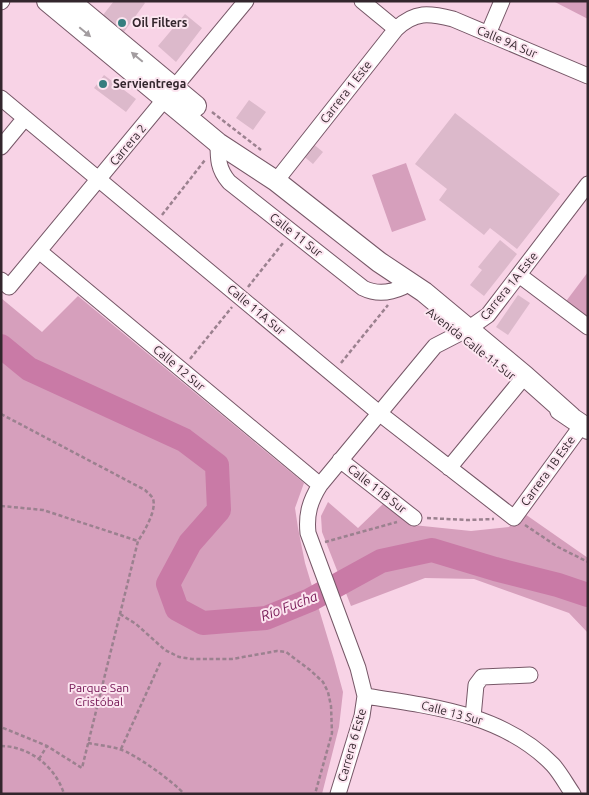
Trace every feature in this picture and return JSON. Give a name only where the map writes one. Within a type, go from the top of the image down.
[{"type":"main road","name":"Avenida Calle 11 Sur","points":[[47,1],[170,94],[226,132],[276,181]]},
{"type":"main road","name":"Avenida Calle 11 Sur","points":[[70,1],[170,94],[218,143],[276,181],[379,262],[424,292],[463,332],[519,383],[580,424]]},
{"type":"main road","name":"Avenida Calle 11 Sur","points":[[379,262],[417,302],[524,376],[580,424]]},
{"type":"street","name":"Carrera 2","points":[[5,284],[39,251],[246,1]]},
{"type":"street","points":[[362,1],[396,29]]},
{"type":"street","points":[[488,34],[502,1]]},
{"type":"street","name":"Carrera 1 Este","points":[[276,181],[396,29],[406,20],[424,14]]},
{"type":"street","name":"Calle 9A Sur","points":[[424,14],[454,19],[588,76]]},
{"type":"street","name":"Calle 11A Sur","points":[[1,98],[379,413],[514,518]]},
{"type":"street","points":[[1,147],[25,118]]},
{"type":"street","name":"Calle 11 Sur","points":[[218,143],[218,163],[220,170],[229,182],[363,288],[375,292],[390,292],[403,287]]},
{"type":"street","name":"Carrera 1A Este","points":[[365,696],[358,668],[308,532],[307,520],[312,499],[340,460],[435,346],[463,332],[488,315],[588,184]]},
{"type":"street","name":"Calle 12 Sur","points":[[39,251],[320,486]]},
{"type":"street","points":[[519,276],[588,327]]},
{"type":"street","points":[[449,468],[519,383]]},
{"type":"street","name":"Carrera 1B Este","points":[[514,518],[580,424]]},
{"type":"street","name":"Calle 11B Sur","points":[[340,460],[414,518]]},
{"type":"street","points":[[474,717],[476,685],[482,678],[530,675]]},
{"type":"street","name":"Calle 13 Sur","points":[[365,696],[416,704],[474,717],[508,732],[540,753],[555,767],[573,794]]},
{"type":"street","name":"Carrera 6 Este","points":[[338,794],[362,716],[365,696]]},
{"type":"path","points":[[154,225],[218,143]]},
{"type":"path","points":[[332,374],[403,287]]},
{"type":"path","points":[[1,414],[145,490],[153,498],[154,504],[146,529],[138,541],[82,768],[47,746],[1,727]]},
{"type":"path","points":[[1,506],[43,510],[138,541]]},
{"type":"path","points":[[312,546],[414,518],[468,520],[514,518],[558,547],[588,562]]},
{"type":"path","points":[[120,614],[136,624],[165,650],[179,657],[192,659],[232,659],[277,651],[286,652],[324,682],[331,706],[332,733],[315,794]]},
{"type":"path","points":[[121,749],[161,661]]},
{"type":"path","points":[[88,743],[121,749],[150,766],[178,786],[184,794]]},
{"type":"path","points":[[1,746],[22,750],[39,759],[57,777],[64,794]]},
{"type":"path","points":[[39,759],[47,746]]},
{"type":"green space","points":[[553,1],[588,1],[588,19]]},
{"type":"green space","points":[[406,163],[426,220],[392,232],[372,175]]},
{"type":"green space","points":[[588,272],[588,321],[564,304]]},
{"type":"green space","name":"Parque San Cristóbal","points":[[78,296],[304,483],[295,508],[298,528],[305,563],[343,692],[339,727],[322,794],[1,794],[1,298],[42,332]]},
{"type":"green space","points":[[328,502],[358,528],[384,503],[413,525],[471,531],[509,527],[522,512],[588,558],[588,633],[569,613],[474,579],[425,578],[351,606],[322,532],[321,516]]},
{"type":"building","name":"Oil Filters","points":[[114,1],[143,1],[145,3],[124,32],[103,15]]},
{"type":"building","points":[[185,14],[202,28],[176,62],[158,46]]},
{"type":"building","points":[[104,75],[136,99],[126,112],[94,88]]},
{"type":"building","points":[[249,100],[266,112],[253,130],[236,118]]},
{"type":"building","points":[[455,113],[560,194],[517,249],[490,228],[484,235],[439,200],[447,189],[415,164]]},
{"type":"building","points":[[312,143],[323,152],[313,164],[301,154]]},
{"type":"building","points":[[500,240],[517,254],[484,296],[470,285],[482,270],[478,267]]},
{"type":"building","points":[[518,295],[530,303],[508,335],[496,327]]},
{"type":"waterway","name":"Río Fucha","points":[[1,346],[29,369],[184,440],[217,465],[219,510],[190,543],[168,584],[177,609],[203,623],[266,618],[310,600],[381,561],[432,550],[588,595]]},
{"type":"place","name":"Oil Filters","points":[[122,23]]},
{"type":"place","name":"Servientrega","points":[[103,84]]}]
